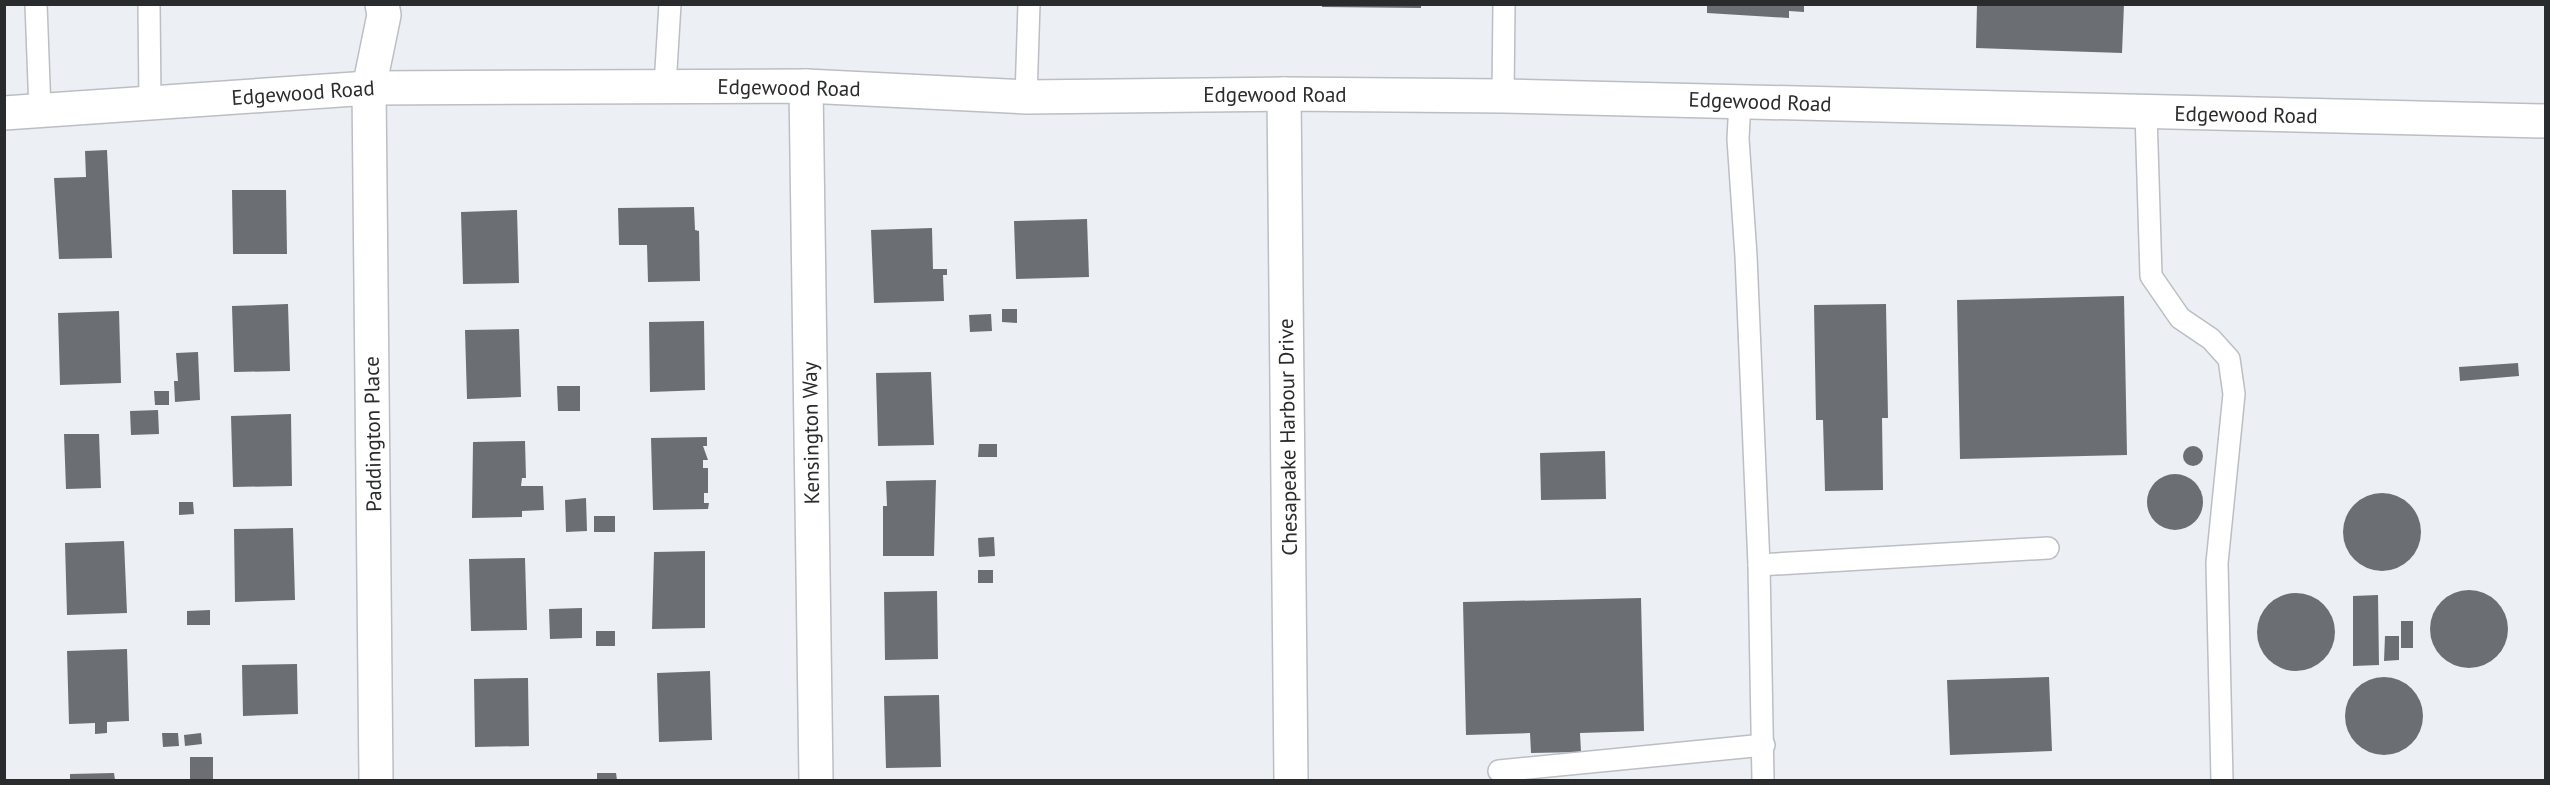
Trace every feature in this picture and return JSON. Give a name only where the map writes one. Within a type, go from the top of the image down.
[{"type":"street","name":"Paddington Place","points":[[376,780],[369,88],[384,15],[382,4]]},
{"type":"street","name":"Edgewood Road","points":[[4,113],[369,88],[806,86],[1026,97],[1284,94],[1503,96],[2546,121]]},
{"type":"street","name":"Kensington Way","points":[[806,86],[816,780]]},
{"type":"street","name":"Chesapeake Harbour Drive","points":[[1284,94],[1291,780]]},
{"type":"lane","points":[[36,4],[40,111]]},
{"type":"lane","points":[[149,4],[150,103]]},
{"type":"lane","points":[[665,87],[670,4]]},
{"type":"lane","points":[[1026,97],[1029,4]]},
{"type":"lane","points":[[1503,96],[1504,4]]},
{"type":"lane","points":[[1740,101],[1738,139],[1746,256],[1760,566],[1763,780]]},
{"type":"lane","points":[[2146,113],[2151,276],[2180,318],[2211,339],[2229,359],[2234,394],[2217,562],[2222,780]]},
{"type":"lane","points":[[1760,566],[2048,548]]},
{"type":"lane","points":[[1499,771],[1764,746]]},
{"type":"building","points":[[1322,4],[1421,4],[1421,8],[1322,7]]},
{"type":"building","points":[[1707,4],[1804,4],[1804,12],[1789,11],[1789,18],[1707,13]]},
{"type":"building","points":[[1977,4],[2124,4],[2122,53],[1976,48]]},
{"type":"building","points":[[107,150],[112,258],[59,259],[54,178],[86,177],[85,151]]},
{"type":"building","points":[[232,190],[286,190],[287,254],[233,254]]},
{"type":"building","points":[[694,207],[695,230],[699,231],[700,281],[648,282],[647,245],[619,245],[618,208]]},
{"type":"building","points":[[517,210],[519,283],[463,284],[461,212]]},
{"type":"building","points":[[1087,219],[1089,277],[1016,279],[1014,221]]},
{"type":"building","points":[[932,228],[933,269],[947,269],[947,275],[943,275],[944,301],[874,303],[871,230]]},
{"type":"building","points":[[2124,296],[2127,455],[1960,459],[1957,300]]},
{"type":"building","points":[[288,304],[290,371],[234,372],[232,306]]},
{"type":"building","points":[[1886,304],[1888,418],[1882,418],[1883,490],[1825,491],[1823,420],[1816,420],[1814,305]]},
{"type":"building","points":[[1002,309],[1017,309],[1017,323],[1002,322]]},
{"type":"building","points":[[119,311],[121,383],[60,385],[58,313]]},
{"type":"building","points":[[991,314],[992,331],[970,332],[969,315]]},
{"type":"building","points":[[704,321],[705,390],[650,392],[649,322]]},
{"type":"building","points":[[519,329],[521,397],[467,399],[465,330]]},
{"type":"building","points":[[198,352],[200,400],[175,402],[174,381],[178,381],[176,353]]},
{"type":"building","points":[[2518,363],[2519,376],[2460,381],[2459,367]]},
{"type":"building","points":[[931,372],[934,445],[878,446],[876,373]]},
{"type":"building","points":[[557,386],[580,386],[580,411],[558,411]]},
{"type":"building","points":[[154,391],[169,391],[169,405],[155,405]]},
{"type":"building","points":[[158,410],[159,434],[131,435],[130,411]]},
{"type":"building","points":[[291,414],[292,486],[233,487],[231,416]]},
{"type":"building","points":[[64,434],[99,434],[101,488],[66,489]]},
{"type":"building","points":[[707,437],[707,446],[703,446],[708,460],[703,460],[703,468],[708,468],[708,493],[704,493],[704,503],[709,503],[708,509],[653,510],[651,438]]},
{"type":"building","points":[[525,441],[526,478],[522,478],[521,486],[543,486],[544,510],[522,511],[522,517],[472,518],[473,442]]},
{"type":"building","points":[[979,444],[997,444],[997,457],[978,457]]},
{"type":"building","points":[[2189,446],[2197,446],[2203,452],[2203,460],[2197,466],[2189,466],[2183,460],[2183,452]]},
{"type":"building","points":[[1605,451],[1606,499],[1541,500],[1540,453]]},
{"type":"building","points":[[2175,474],[2190,479],[2198,487],[2203,502],[2198,517],[2190,525],[2175,530],[2160,525],[2152,517],[2147,502],[2152,487],[2160,479]]},
{"type":"building","points":[[936,480],[934,556],[883,556],[883,506],[887,506],[886,481]]},
{"type":"building","points":[[2382,493],[2397,496],[2414,510],[2421,532],[2418,547],[2404,564],[2382,571],[2367,568],[2350,554],[2343,532],[2346,517],[2360,500]]},
{"type":"building","points":[[586,498],[587,531],[566,532],[565,500]]},
{"type":"building","points":[[179,502],[193,502],[194,514],[179,515]]},
{"type":"building","points":[[594,516],[615,516],[615,532],[594,532]]},
{"type":"building","points":[[293,528],[295,600],[235,602],[234,529]]},
{"type":"building","points":[[994,537],[995,556],[979,557],[978,538]]},
{"type":"building","points":[[124,541],[127,613],[67,615],[65,543]]},
{"type":"building","points":[[705,551],[705,628],[652,629],[654,552]]},
{"type":"building","points":[[525,558],[527,630],[471,631],[469,559]]},
{"type":"building","points":[[978,570],[993,570],[993,583],[978,583]]},
{"type":"building","points":[[2469,590],[2484,593],[2497,601],[2505,614],[2508,629],[2505,644],[2497,657],[2484,665],[2469,668],[2454,665],[2441,657],[2433,644],[2430,629],[2433,614],[2441,601],[2454,593]]},
{"type":"building","points":[[937,591],[938,659],[885,660],[884,592]]},
{"type":"building","points":[[2296,593],[2311,596],[2324,604],[2332,617],[2335,632],[2332,647],[2324,660],[2311,668],[2296,671],[2281,668],[2268,660],[2260,647],[2257,632],[2260,617],[2268,604],[2281,596]]},
{"type":"building","points":[[2378,595],[2379,665],[2353,666],[2353,596]]},
{"type":"building","points":[[1641,598],[1644,731],[1580,733],[1581,752],[1531,753],[1530,733],[1466,735],[1463,602]]},
{"type":"building","points":[[582,608],[582,638],[550,639],[549,609]]},
{"type":"building","points":[[210,610],[210,625],[187,625],[187,611]]},
{"type":"building","points":[[2401,621],[2413,621],[2413,648],[2401,648]]},
{"type":"building","points":[[596,631],[615,631],[615,646],[596,646]]},
{"type":"building","points":[[2385,636],[2399,636],[2399,660],[2384,661]]},
{"type":"building","points":[[127,649],[129,721],[107,722],[107,733],[95,734],[95,723],[69,724],[67,651]]},
{"type":"building","points":[[297,664],[298,714],[243,716],[242,665]]},
{"type":"building","points":[[710,671],[712,740],[659,742],[657,673]]},
{"type":"building","points":[[2049,677],[2052,751],[1950,755],[1947,680]]},
{"type":"building","points":[[2376,677],[2392,677],[2406,683],[2417,694],[2423,708],[2423,724],[2417,738],[2406,749],[2392,755],[2376,755],[2362,749],[2351,738],[2345,724],[2345,708],[2351,694],[2362,683]]},
{"type":"building","points":[[528,678],[529,746],[475,747],[474,679]]},
{"type":"building","points":[[939,695],[941,767],[886,768],[884,696]]},
{"type":"building","points":[[162,733],[178,733],[179,746],[163,747]]},
{"type":"building","points":[[201,733],[202,744],[185,746],[184,735]]},
{"type":"building","points":[[190,757],[213,757],[213,780],[190,780]]},
{"type":"building","points":[[114,773],[115,780],[70,780],[70,774]]},
{"type":"building","points":[[597,773],[616,773],[617,780],[597,780]]}]
